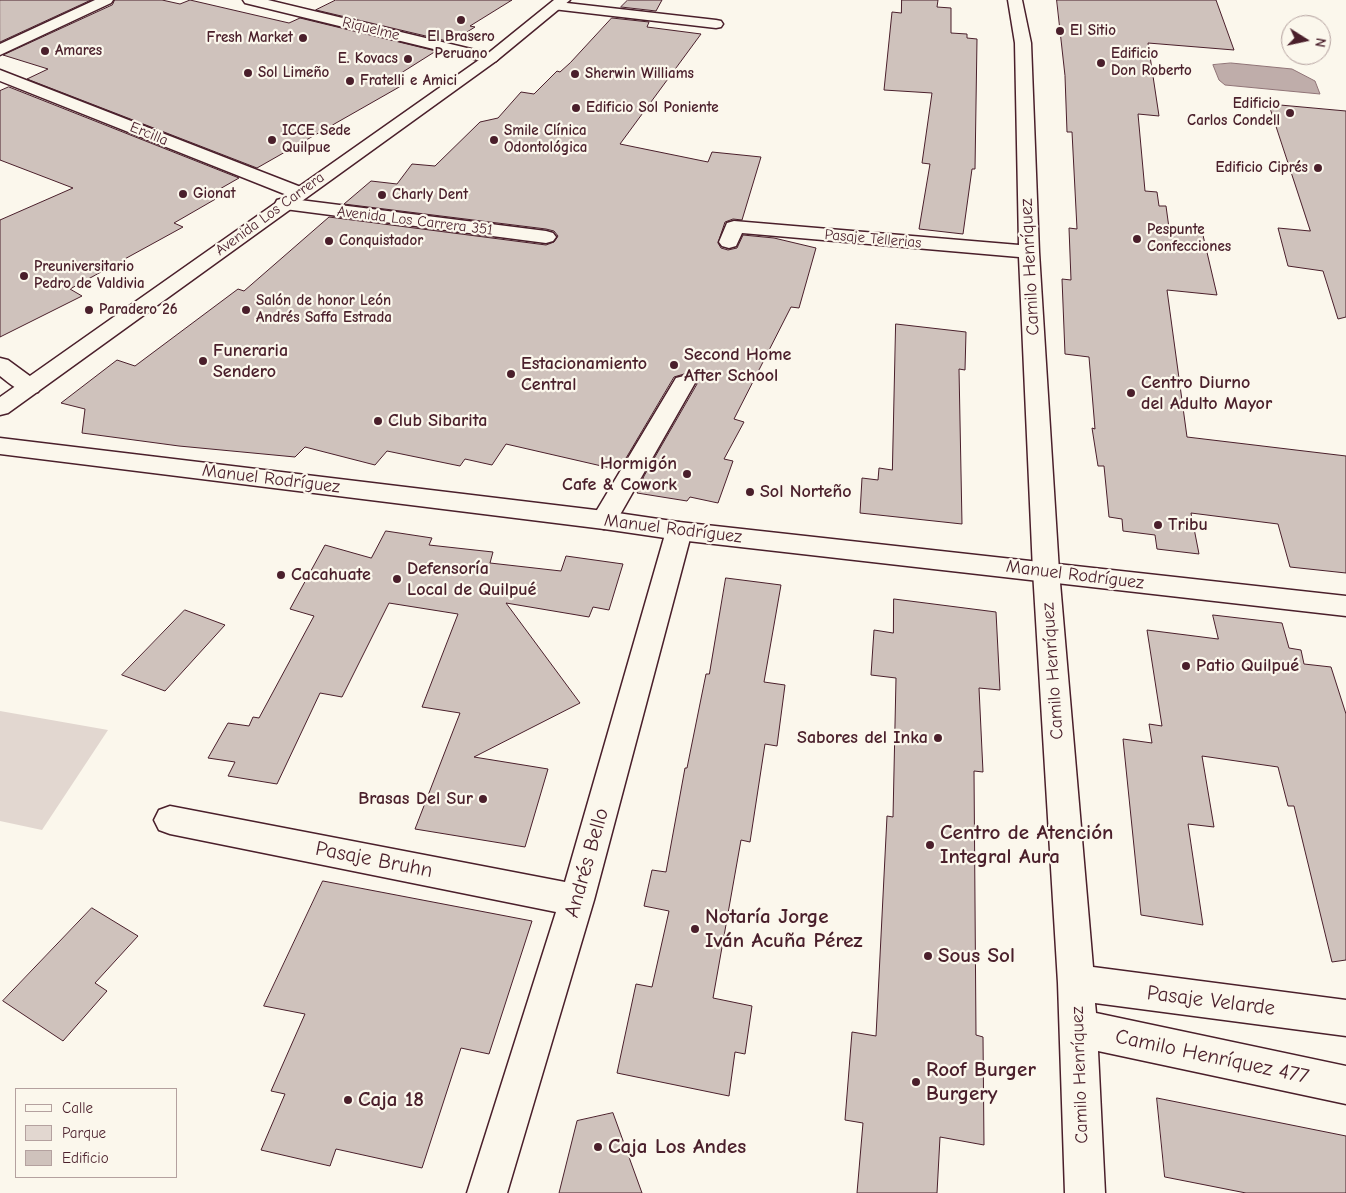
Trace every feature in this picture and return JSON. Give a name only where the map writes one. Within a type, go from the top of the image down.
[{"type":"street","points":[[0,50],[106,0]]},
{"type":"street","name":"Riquelme","points":[[250,0],[491,58]]},
{"type":"street","name":"Camilo Henríquez","points":[[1015,0],[1023,43],[1029,252],[1046,571],[1076,983],[1085,1193]]},
{"type":"street","points":[[561,3],[716,24]]},
{"type":"street","name":"Avenida Los Carrera","points":[[0,408],[291,198],[491,58],[561,3]]},
{"type":"street","name":"Ercilla","points":[[0,75],[291,198]]},
{"type":"street","name":"Avenida Los Carrera 351","points":[[291,198],[546,237]]},
{"type":"street","name":"Pasaje Tellerias","points":[[729,242],[734,227],[1029,252]]},
{"type":"street","points":[[0,365],[30,387]]},
{"type":"street","points":[[604,520],[684,383]]},
{"type":"street","name":"Manuel Rodríguez","points":[[0,446],[680,531],[1346,606]]},
{"type":"street","name":"Andrés Bello","points":[[487,1193],[577,900],[680,531]]},
{"type":"street","name":"Pasaje Bruhn","points":[[170,820],[577,900]]},
{"type":"street","name":"Pasaje Velarde","points":[[1076,983],[1346,1018]]},
{"type":"street","name":"Camilo Henríquez 477","points":[[1078,1028],[1346,1085]]},
{"type":"green space","points":[[0,711],[108,730],[42,830],[0,821]]},
{"type":"shaded area","points":[[1231,63],[1292,69],[1315,81],[1320,94],[1225,85],[1219,80],[1213,65]]},
{"type":"building","points":[[0,0],[91,0],[0,42]]},
{"type":"building","points":[[115,0],[162,0],[180,4],[190,0],[289,23],[300,18],[436,51],[390,80],[394,81],[391,83],[401,86],[257,168],[27,79],[48,69],[3,55],[112,5]]},
{"type":"building","points":[[336,0],[512,0],[470,26],[475,27],[451,42],[316,10]]},
{"type":"building","points":[[628,0],[662,0],[656,11],[621,7]]},
{"type":"building","points":[[902,0],[938,0],[937,7],[951,8],[951,33],[967,34],[967,38],[977,39],[975,169],[972,169],[963,234],[919,229],[930,164],[922,163],[932,93],[884,90],[892,12],[901,13]]},
{"type":"building","points":[[1057,0],[1216,0],[1234,50],[1148,43],[1159,116],[1138,114],[1145,191],[1157,192],[1159,206],[1166,206],[1169,228],[1202,231],[1217,295],[1167,290],[1187,437],[1346,456],[1346,573],[1290,567],[1278,524],[1191,513],[1199,554],[1157,549],[1155,535],[1123,531],[1122,519],[1109,517],[1104,466],[1098,466],[1092,428],[1095,429],[1089,357],[1065,354],[1062,279],[1071,280],[1069,228],[1077,229],[1072,132],[1067,132],[1065,76]]},
{"type":"building","points":[[612,18],[649,22],[647,27],[701,34],[620,144],[708,162],[712,152],[761,157],[742,220],[733,219],[725,222],[718,243],[721,248],[728,250],[737,248],[743,235],[774,238],[816,248],[799,308],[791,307],[734,419],[744,422],[724,459],[733,461],[718,503],[690,497],[687,501],[637,493],[644,476],[697,384],[694,377],[684,374],[674,377],[619,470],[506,444],[492,465],[465,459],[460,466],[387,451],[375,465],[305,447],[295,457],[179,446],[82,433],[85,409],[61,403],[117,360],[135,366],[238,289],[244,291],[329,217],[546,245],[554,242],[558,236],[554,231],[546,229],[344,204],[371,181],[397,184],[412,164],[435,166],[480,122],[498,118],[521,92],[534,94],[557,71],[560,72],[570,63]]},
{"type":"building","points":[[9,87],[239,178],[218,190],[226,193],[174,223],[183,227],[70,289],[82,296],[0,337],[0,220],[73,188],[0,160],[0,91]]},
{"type":"building","points":[[1269,104],[1346,111],[1346,317],[1338,319],[1323,271],[1288,266],[1278,228],[1310,231]]},
{"type":"building","points":[[896,324],[966,332],[965,370],[959,369],[962,524],[860,513],[862,478],[878,480],[879,468],[892,470]]},
{"type":"building","points":[[386,531],[432,538],[429,545],[493,552],[490,563],[561,571],[566,556],[623,564],[609,610],[593,607],[589,617],[506,603],[580,703],[474,757],[548,769],[525,847],[415,829],[460,713],[422,707],[458,614],[389,603],[342,697],[320,693],[277,784],[228,776],[235,762],[208,758],[228,723],[249,726],[253,717],[259,718],[314,616],[290,609],[325,545],[371,558]]},
{"type":"building","points":[[726,578],[781,585],[764,682],[785,685],[777,746],[765,744],[750,842],[741,840],[713,998],[752,1006],[745,1054],[735,1052],[729,1096],[617,1073],[636,984],[652,987],[669,911],[644,906],[652,870],[666,872],[685,768],[687,768],[706,674],[709,674]]},
{"type":"building","points":[[894,599],[996,612],[1000,690],[979,688],[983,772],[974,771],[976,1035],[983,1037],[984,1145],[940,1137],[937,1193],[857,1193],[863,1123],[845,1120],[852,1032],[876,1036],[887,816],[893,817],[896,678],[871,675],[874,630],[893,633]]},
{"type":"building","points":[[185,610],[225,625],[165,691],[122,675]]},
{"type":"building","points":[[1213,615],[1282,623],[1289,648],[1301,650],[1304,664],[1331,667],[1346,714],[1346,960],[1332,962],[1294,806],[1288,806],[1278,767],[1202,756],[1214,827],[1188,824],[1203,925],[1141,915],[1123,739],[1152,743],[1149,724],[1162,726],[1147,630],[1218,639]]},
{"type":"building","points":[[323,881],[532,921],[489,1054],[461,1048],[422,1168],[336,1149],[330,1166],[261,1150],[285,1094],[271,1091],[305,1014],[264,1006]]},
{"type":"building","points":[[92,908],[138,936],[95,983],[107,991],[63,1041],[3,1001]]},
{"type":"building","points":[[1157,1098],[1346,1136],[1346,1193],[1246,1193],[1165,1177]]},
{"type":"building","name":"Caja Los Andes","points":[[613,1113],[642,1193],[559,1193],[577,1121]]},
{"type":"place","name":"El Brasero Peruano","points":[[461,20]]},
{"type":"place","name":"El Sitio","points":[[1060,31]]},
{"type":"place","name":"Fresh Market","points":[[303,38]]},
{"type":"place","name":"Amares","points":[[45,51]]},
{"type":"place","name":"E. Kovacs","points":[[408,59]]},
{"type":"place","name":"Edificio Don Roberto","points":[[1101,63]]},
{"type":"place","name":"Sol Limeño","points":[[248,73]]},
{"type":"place","name":"Sherwin Williams","points":[[575,74]]},
{"type":"place","name":"Fratelli e Amici","points":[[350,81]]},
{"type":"place","name":"Edificio Sol Poniente","points":[[576,108]]},
{"type":"place","name":"Edificio Carlos Condell","points":[[1290,113]]},
{"type":"place","name":"ICCE Sede Quilpue","points":[[272,140]]},
{"type":"place","name":"Smile Clínica Odontológica","points":[[494,140]]},
{"type":"place","name":"Edificio Ciprés","points":[[1318,168]]},
{"type":"place","name":"Gionat","points":[[183,194]]},
{"type":"place","name":"Charly Dent","points":[[382,195]]},
{"type":"place","name":"Pespunte Confecciones","points":[[1137,239]]},
{"type":"place","name":"Conquistador","points":[[329,241]]},
{"type":"place","name":"Preuniversitario Pedro de Valdivia","points":[[24,276]]},
{"type":"place","name":"Paradero 26","points":[[89,310]]},
{"type":"place","name":"Salón de honor León Andrés Saffa Estrada","points":[[246,310]]},
{"type":"place","name":"Funeraria Sendero","points":[[203,361]]},
{"type":"place","name":"Second Home After School","points":[[674,365]]},
{"type":"place","name":"Estacionamiento Central","points":[[511,374]]},
{"type":"place","name":"Centro Diurno del Adulto Mayor","points":[[1131,393]]},
{"type":"place","name":"Club Sibarita","points":[[378,421]]},
{"type":"place","name":"Hormigón Cafe & Cowork","points":[[687,474]]},
{"type":"place","name":"Sol Norteño","points":[[750,492]]},
{"type":"place","name":"Tribu","points":[[1158,525]]},
{"type":"place","name":"Cacahuate","points":[[281,575]]},
{"type":"place","name":"Defensoría Local de Quilpué","points":[[397,579]]},
{"type":"place","name":"Patio Quilpué","points":[[1186,666]]},
{"type":"place","name":"Sabores del Inka","points":[[938,738]]},
{"type":"place","name":"Brasas Del Sur","points":[[483,799]]},
{"type":"place","name":"Centro de Atención Integral Aura","points":[[930,845]]},
{"type":"place","name":"Notaría Jorge Iván Acuña Pérez","points":[[695,929]]},
{"type":"place","name":"Sous Sol","points":[[928,956]]},
{"type":"place","name":"Roof Burger Burgery","points":[[916,1082]]},
{"type":"place","name":"Caja 18","points":[[348,1100]]},
{"type":"place","name":"Caja Los Andes","points":[[598,1147]]}]
